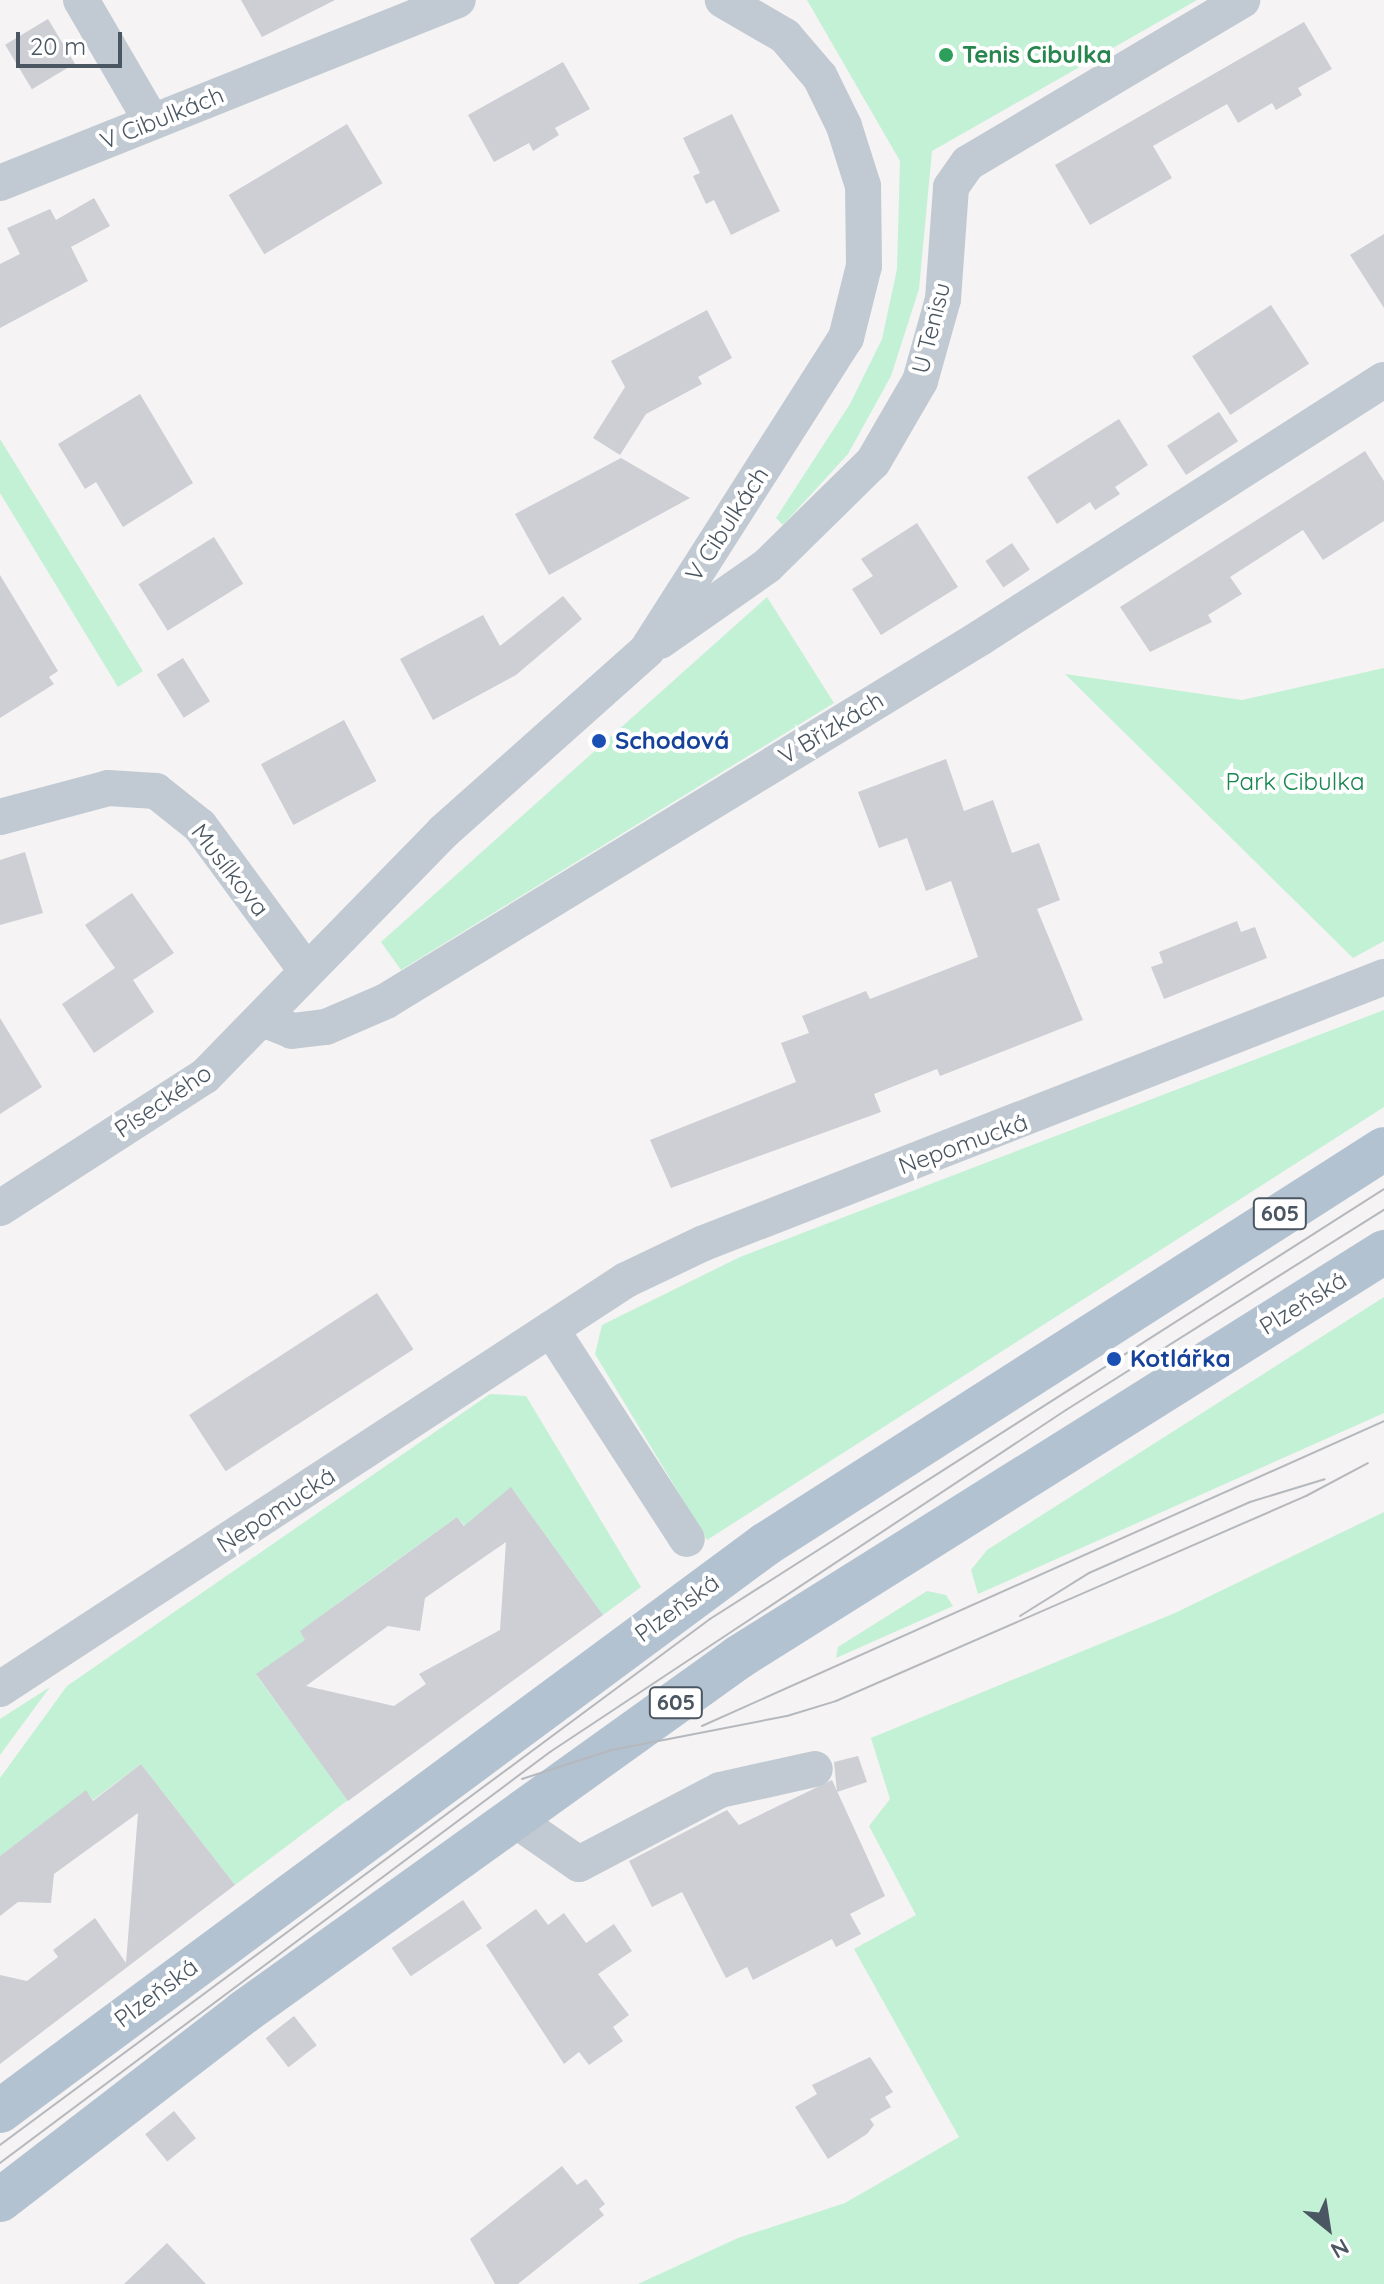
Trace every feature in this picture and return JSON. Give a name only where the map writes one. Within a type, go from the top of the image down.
[{"type":"main road","name":"Plzeňská","points":[[0,2111],[766,1544],[1384,1149]]},
{"type":"main road","name":"Plzeňská","points":[[0,2200],[244,2012],[739,1657],[1384,1252]]},
{"type":"street","points":[[81,0],[152,122]]},
{"type":"street","name":"V Cibulkách","points":[[0,183],[458,0]]},
{"type":"street","name":"V Cibulkách","points":[[305,969],[443,832],[647,650],[846,338],[864,266],[863,186],[844,126],[820,77],[785,36],[723,0]]},
{"type":"street","points":[[774,0],[785,36]]},
{"type":"street","name":"U Tenisu","points":[[647,650],[767,566],[873,462],[920,381],[943,299],[951,187],[968,163],[1242,0]]},
{"type":"street","name":"V Břízkách","points":[[263,1019],[292,1031],[326,1027],[386,1001],[980,638],[1384,380]]},
{"type":"street","name":"Musílkova","points":[[0,817],[108,788],[156,791],[200,826],[305,969]]},
{"type":"street","name":"Píseckého","points":[[0,1208],[205,1076],[263,1019],[305,969]]},
{"type":"street","name":"Nepomucká","points":[[0,1689],[626,1280],[704,1243],[1384,977]]},
{"type":"street","points":[[551,1329],[687,1539]]},
{"type":"street","points":[[514,1819],[579,1864],[720,1790],[815,1769]]},
{"type":"green space","points":[[807,0],[1197,0],[932,151],[919,289],[891,376],[848,454],[783,525],[776,518],[850,404],[882,339],[897,269],[900,161]]},
{"type":"green space","points":[[0,439],[143,671],[118,687],[0,493]]},
{"type":"green space","points":[[767,597],[834,703],[401,970],[381,942]]},
{"type":"green space","name":"Park Cibulka","points":[[1384,668],[1384,941],[1353,958],[1065,674],[1242,700]]},
{"type":"green space","points":[[1384,1010],[1384,1107],[707,1540],[595,1354],[602,1325],[740,1257]]},
{"type":"green space","points":[[1384,1297],[1384,1413],[978,1594],[971,1570],[987,1550]]},
{"type":"green space","points":[[490,1394],[526,1396],[641,1587],[603,1615],[514,1491],[465,1526],[457,1517],[301,1631],[306,1641],[257,1676],[348,1800],[235,1885],[141,1764],[93,1800],[86,1791],[0,1856],[0,1778],[67,1686]]},
{"type":"green space","points":[[1384,1512],[1384,2284],[638,2284],[738,2238],[845,2203],[959,2137],[854,1949],[916,1915],[869,1826],[890,1799],[871,1738],[1175,1613]]},
{"type":"green space","points":[[927,1591],[946,1595],[953,1606],[836,1658],[838,1647]]},
{"type":"green space","points":[[50,1687],[0,1755],[0,1719]]},
{"type":"building","points":[[241,0],[335,0],[262,37]]},
{"type":"building","points":[[48,19],[75,64],[32,89],[5,45]]},
{"type":"building","points":[[1304,22],[1332,69],[1298,88],[1302,95],[1276,110],[1272,103],[1238,123],[1227,104],[1153,146],[1172,178],[1090,225],[1055,165]]},
{"type":"building","points":[[563,62],[590,109],[555,128],[559,135],[533,151],[529,143],[494,162],[468,115]]},
{"type":"building","points":[[732,114],[780,211],[731,235],[714,200],[706,204],[693,176],[700,173],[683,138]]},
{"type":"building","points":[[347,124],[383,183],[264,254],[229,195]]},
{"type":"building","points":[[94,198],[110,226],[71,247],[88,281],[0,328],[0,264],[20,254],[7,228],[50,209],[56,220]]},
{"type":"building","points":[[1384,234],[1384,308],[1350,255]]},
{"type":"building","points":[[1271,305],[1309,364],[1230,415],[1192,356]]},
{"type":"building","points":[[707,310],[732,358],[698,377],[702,384],[646,414],[620,455],[593,438],[625,387],[611,361]]},
{"type":"building","points":[[140,394],[193,483],[123,527],[96,482],[85,489],[58,444]]},
{"type":"building","points":[[1219,412],[1238,441],[1186,475],[1167,446]]},
{"type":"building","points":[[1119,419],[1148,465],[1115,487],[1120,494],[1095,510],[1090,502],[1057,524],[1027,477]]},
{"type":"building","points":[[1365,451],[1384,481],[1384,521],[1323,560],[1303,530],[1230,577],[1242,594],[1208,615],[1212,622],[1150,652],[1120,607]]},
{"type":"building","points":[[621,458],[690,498],[549,575],[515,514]]},
{"type":"building","points":[[917,523],[958,587],[881,635],[852,589],[873,576],[861,559]]},
{"type":"building","points":[[214,537],[243,584],[168,631],[139,584]]},
{"type":"building","points":[[1012,543],[1030,570],[1003,587],[985,561]]},
{"type":"building","points":[[0,575],[58,671],[49,677],[54,684],[0,718]]},
{"type":"building","points":[[563,596],[582,619],[516,675],[433,720],[400,659],[483,615],[500,646]]},
{"type":"building","points":[[183,658],[210,701],[184,718],[157,674]]},
{"type":"building","points":[[344,720],[376,781],[293,825],[261,764]]},
{"type":"building","points":[[946,759],[964,811],[993,800],[1012,853],[1039,843],[1060,900],[1037,909],[1083,1020],[940,1076],[937,1069],[874,1094],[881,1112],[671,1188],[650,1140],[796,1082],[781,1043],[809,1033],[802,1016],[866,991],[870,999],[978,957],[951,881],[926,891],[907,838],[879,848],[858,792]]},
{"type":"building","points":[[25,852],[43,913],[0,925],[0,860]]},
{"type":"building","points":[[132,893],[174,953],[133,980],[154,1012],[94,1053],[62,1004],[115,968],[85,925]]},
{"type":"building","points":[[1237,921],[1241,932],[1255,927],[1267,958],[1164,999],[1151,967],[1163,963],[1159,952]]},
{"type":"building","points":[[0,1018],[42,1087],[0,1114]]},
{"type":"building","points":[[377,1293],[413,1349],[226,1471],[189,1415]]},
{"type":"building","points":[[511,1487],[603,1615],[348,1801],[256,1674],[305,1640],[300,1631],[457,1517],[464,1526]],"holes":[[[506,1542],[500,1630],[419,1674],[426,1684],[394,1706],[306,1686],[388,1626],[420,1631],[425,1598]]]},
{"type":"building","points":[[858,1756],[867,1782],[837,1792],[834,1762]]},
{"type":"building","points":[[141,1764],[235,1885],[0,2064],[0,1975],[27,1981],[58,1957],[53,1950],[95,1918],[126,1963],[138,1813],[54,1874],[51,1903],[18,1902],[0,1916],[0,1856],[86,1790],[93,1801]]},
{"type":"building","points":[[832,1780],[885,1896],[850,1914],[861,1934],[836,1947],[832,1939],[753,1980],[747,1967],[726,1978],[682,1892],[652,1907],[629,1861],[727,1810],[739,1825]]},
{"type":"building","points":[[463,1900],[482,1928],[411,1976],[392,1948]]},
{"type":"building","points":[[536,1909],[548,1925],[564,1913],[586,1943],[614,1924],[632,1951],[598,1974],[629,2015],[613,2027],[623,2041],[589,2065],[579,2052],[564,2064],[486,1945]]},
{"type":"building","points":[[294,2016],[317,2045],[288,2067],[266,2038]]},
{"type":"building","points":[[870,2057],[893,2092],[885,2097],[891,2107],[870,2119],[874,2125],[867,2134],[828,2159],[795,2107],[817,2094],[812,2085]]},
{"type":"building","points":[[174,2111],[196,2138],[167,2161],[145,2134]]},
{"type":"building","points":[[562,2166],[577,2185],[586,2179],[605,2204],[599,2209],[604,2215],[518,2284],[495,2284],[470,2239]]},
{"type":"building","points":[[167,2243],[206,2284],[124,2284]]},
{"type":"tram line","points":[[0,2145],[710,1619],[1384,1189]]},
{"type":"tram line","points":[[0,2163],[550,1752],[1066,1410],[1384,1210]]},
{"type":"tram line","points":[[702,1726],[1384,1421]]},
{"type":"tram line","points":[[522,1779],[612,1750],[787,1716],[836,1701],[1306,1496],[1368,1463]]},
{"type":"tram line","points":[[1020,1616],[1089,1573],[1250,1502],[1325,1479]]},
{"type":"place","name":"Tenis Cibulka","points":[[946,55]]},
{"type":"place","name":"Schodová","points":[[599,741]]},
{"type":"place","name":"Kotlářka","points":[[1114,1359]]}]
